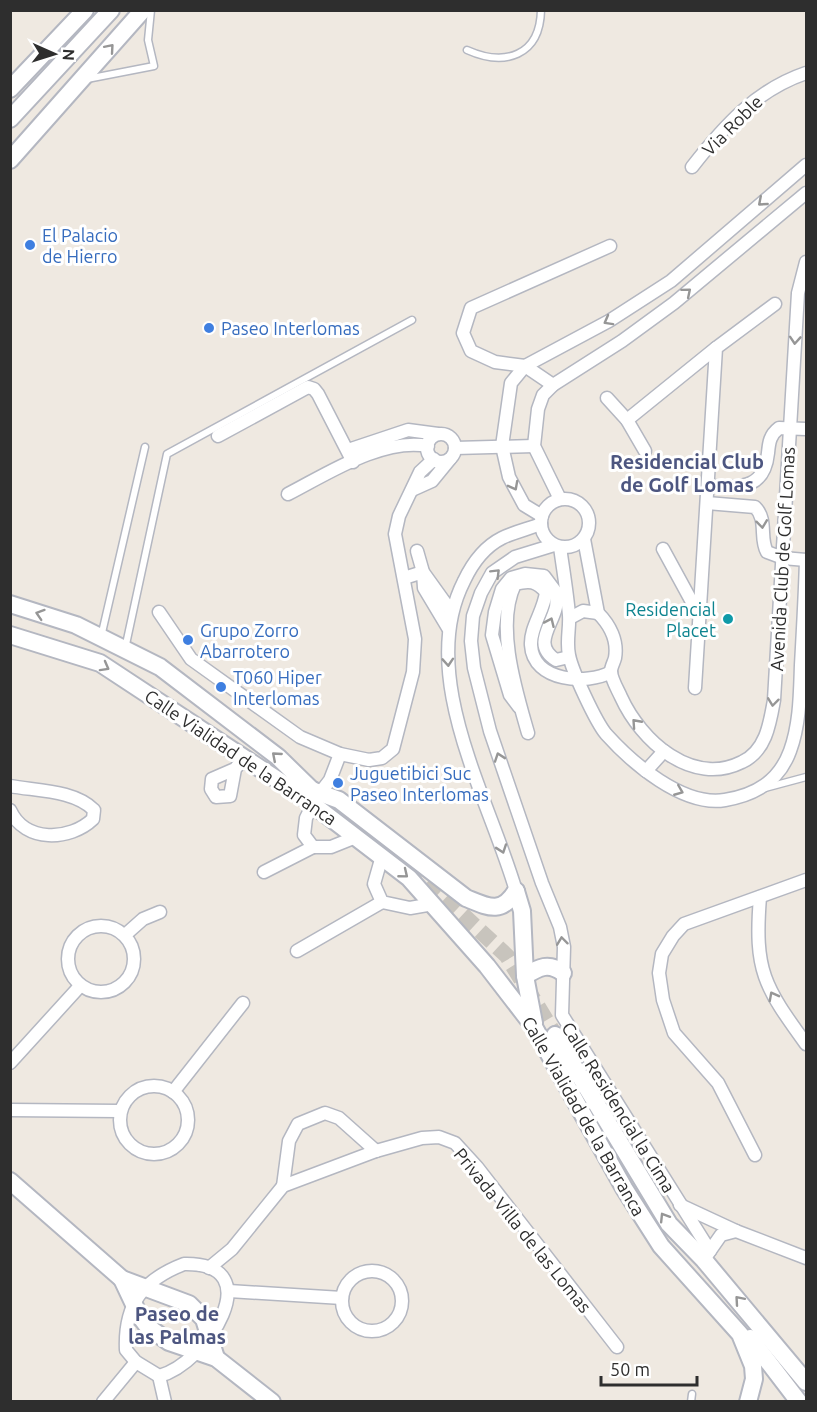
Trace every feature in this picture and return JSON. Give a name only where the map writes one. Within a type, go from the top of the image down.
[{"type":"main road","points":[[10,89],[85,10]]},
{"type":"main road","points":[[10,119],[111,10]]},
{"type":"main road","points":[[10,160],[143,10]]},
{"type":"main road","points":[[10,148],[35,122],[57,107]]},
{"type":"main road","name":"Calle Vialidad de la Barranca","points":[[10,604],[76,625],[160,666],[278,757],[314,796],[409,878],[487,966],[534,1028],[624,1188],[661,1246],[740,1334],[753,1366],[752,1400]]},
{"type":"main road","points":[[10,625],[34,633],[84,658]]},
{"type":"main road","name":"Calle Vialidad de la Barranca","points":[[10,635],[100,663],[240,763],[314,796]]},
{"type":"main road","points":[[314,796],[339,800],[466,898],[488,907],[502,906],[509,902],[516,891]]},
{"type":"main road","points":[[516,891],[522,911],[525,976],[534,1028]]},
{"type":"main road","points":[[525,976],[544,966],[552,966],[563,973]]},
{"type":"main road","name":"Calle Vialidad de la Barranca","points":[[555,1035],[669,1224],[707,1255],[806,1382]]},
{"type":"main road","points":[[10,1181],[122,1279],[189,1304],[204,1319],[216,1358]]},
{"type":"main road","points":[[661,1246],[680,1253],[726,1305],[799,1401]]},
{"type":"main road","points":[[122,1279],[148,1327],[169,1342],[216,1358],[272,1401]]},
{"type":"main road","points":[[799,1401],[806,1382]]},
{"type":"street","name":"Via Roble","points":[[692,166],[719,132],[753,100],[783,81],[807,72]]},
{"type":"street","points":[[516,891],[465,743],[446,660],[451,611],[474,561],[501,538],[541,520],[549,505],[560,499],[576,501],[587,513],[589,524],[584,538],[573,546],[557,546],[545,536],[541,520],[524,505],[509,477],[502,446],[511,384],[525,366],[609,321],[671,280],[807,165]]},
{"type":"street","points":[[560,499],[534,446],[538,409],[543,395],[553,385],[622,342],[674,303],[807,193]]},
{"type":"street","points":[[553,385],[525,366],[495,362],[471,351],[463,333],[471,308],[610,246]]},
{"type":"street","name":"Avenida Club de Golf Lomas","points":[[584,538],[598,613],[606,622],[615,646],[611,672],[631,719],[664,751],[696,769],[712,771],[730,769],[748,760],[761,746],[770,726],[774,700],[798,293],[807,262]]},
{"type":"street","points":[[627,420],[775,304]]},
{"type":"street","points":[[695,688],[716,348]]},
{"type":"street","points":[[219,436],[308,387],[314,389],[318,394],[350,456]]},
{"type":"street","points":[[607,398],[627,420],[645,451]]},
{"type":"street","points":[[708,486],[734,487],[753,482],[764,472],[773,433],[779,428],[807,429]]},
{"type":"street","points":[[288,494],[350,456],[415,429],[447,435],[453,440],[454,452],[432,481],[412,490]]},
{"type":"street","points":[[438,434],[431,437],[428,446],[434,459],[440,462],[454,452],[502,446],[534,446]]},
{"type":"street","points":[[398,438],[428,446]]},
{"type":"street","points":[[159,612],[191,659],[300,737],[340,754],[369,760],[382,758],[393,749],[413,672],[415,639],[395,534],[399,516],[420,472],[434,459]]},
{"type":"street","points":[[707,503],[755,507],[762,517],[764,547],[767,552],[783,558],[807,560]]},
{"type":"street","name":"Avenida Club de Golf Lomas","points":[[557,546],[570,618],[566,636],[569,657],[604,732],[646,771],[669,787],[694,797],[722,801],[744,797],[762,789],[779,772],[790,752],[796,729],[800,694],[807,560]]},
{"type":"street","name":"Calle Residencial la Cima","points":[[557,546],[515,557],[492,573],[481,593],[473,616],[471,642],[474,668],[490,731],[542,883],[560,927],[564,946],[562,1015],[679,1205],[707,1255]]},
{"type":"street","points":[[663,549],[699,616]]},
{"type":"street","points":[[417,551],[423,572],[424,588],[448,628]]},
{"type":"street","points":[[423,572],[451,611]]},
{"type":"street","points":[[404,578],[423,572]]},
{"type":"street","points":[[522,711],[510,695],[492,635],[502,589],[512,578],[525,574],[544,576],[556,592],[556,609],[544,635],[545,647],[549,656],[556,660],[569,657]]},
{"type":"street","points":[[528,733],[505,637],[510,596],[515,584],[528,580],[538,583],[546,592],[544,605],[532,634],[531,648],[540,664],[559,678],[595,679],[611,672]]},
{"type":"street","points":[[570,618],[583,611],[598,613]]},
{"type":"street","points":[[646,771],[664,751]]},
{"type":"street","points":[[312,847],[304,835],[306,818],[314,796],[330,780],[340,754]]},
{"type":"street","points":[[240,763],[230,796],[216,797],[211,789],[212,778],[240,763]]},
{"type":"street","points":[[10,786],[73,797],[86,802],[94,810],[93,819],[87,826],[69,832],[43,836],[29,832],[14,819],[10,810]]},
{"type":"street","points":[[264,872],[312,847],[331,847],[354,830]]},
{"type":"street","points":[[382,856],[374,884],[382,902]]},
{"type":"street","points":[[755,1155],[718,1083],[674,1033],[663,1000],[659,972],[662,954],[684,924],[702,915],[806,880]]},
{"type":"street","points":[[760,897],[757,939],[762,973],[774,1000],[807,1044]]},
{"type":"street","points":[[297,951],[382,902],[410,908],[433,904]]},
{"type":"street","points":[[124,935],[143,919],[160,912]]},
{"type":"street","points":[[100,926],[113,928],[124,935],[131,946],[134,958],[132,970],[126,981],[116,989],[104,993],[80,986],[71,975],[68,962],[69,948],[76,937],[87,929],[100,926]]},
{"type":"street","points":[[10,1063],[80,986]]},
{"type":"street","points":[[173,1092],[243,1003]]},
{"type":"street","points":[[157,1087],[173,1092],[186,1106],[189,1124],[182,1141],[166,1152],[147,1153],[130,1145],[119,1129],[119,1111],[128,1097],[141,1089],[157,1087]]},
{"type":"street","points":[[10,1110],[119,1111]]},
{"type":"street","points":[[209,1268],[232,1249],[283,1186],[289,1141],[298,1124],[325,1113],[339,1118],[376,1151]]},
{"type":"street","name":"Privada Villa de las Lomas","points":[[283,1186],[376,1151],[422,1138],[439,1137],[455,1143],[477,1167],[616,1347]]},
{"type":"street","points":[[679,1205],[736,1231],[807,1258]]},
{"type":"street","points":[[707,1255],[722,1235],[736,1231]]},
{"type":"street","points":[[159,1376],[175,1372],[197,1352],[227,1307],[229,1291],[226,1282],[209,1268],[184,1264],[159,1276],[133,1303],[127,1315],[126,1350],[136,1362],[159,1376],[165,1401]]},
{"type":"street","points":[[372,1271],[386,1275],[397,1284],[402,1298],[400,1312],[392,1324],[379,1331],[365,1331],[352,1324],[344,1312],[342,1298],[348,1284],[353,1279],[372,1271]]},
{"type":"street","points":[[229,1291],[342,1298]]},
{"type":"street","points":[[103,1401],[136,1362]]},
{"type":"lane","points":[[84,79],[153,66],[148,40],[151,10]]},
{"type":"lane","points":[[467,50],[492,59],[516,54],[535,37],[541,10]]},
{"type":"lane","points":[[125,649],[167,454],[411,320]]},
{"type":"lane","points":[[101,637],[145,447]]},
{"type":"lane","points":[[800,694],[807,711]]},
{"type":"lane","points":[[762,789],[806,775]]},
{"type":"lane","points":[[692,1394],[692,1401]]},
{"type":"tunnel","points":[[352,823],[405,861],[507,956],[555,1035]]},
{"type":"place","name":"El Palacio de Hierro","points":[[30,245]]},
{"type":"place","name":"Paseo Interlomas","points":[[209,328]]},
{"type":"place","name":"Residencial Placet","points":[[728,619]]},
{"type":"place","name":"Grupo Zorro Abarrotero","points":[[188,640]]},
{"type":"place","name":"T060 Hiper Interlomas","points":[[221,687]]},
{"type":"place","name":"Juguetibici Suc Paseo Interlomas","points":[[338,783]]},
{"type":"district","name":"Residencial Club de Golf Lomas","points":[[687,472]]},
{"type":"district","name":"Paseo de las Palmas","points":[[177,1324]]}]
